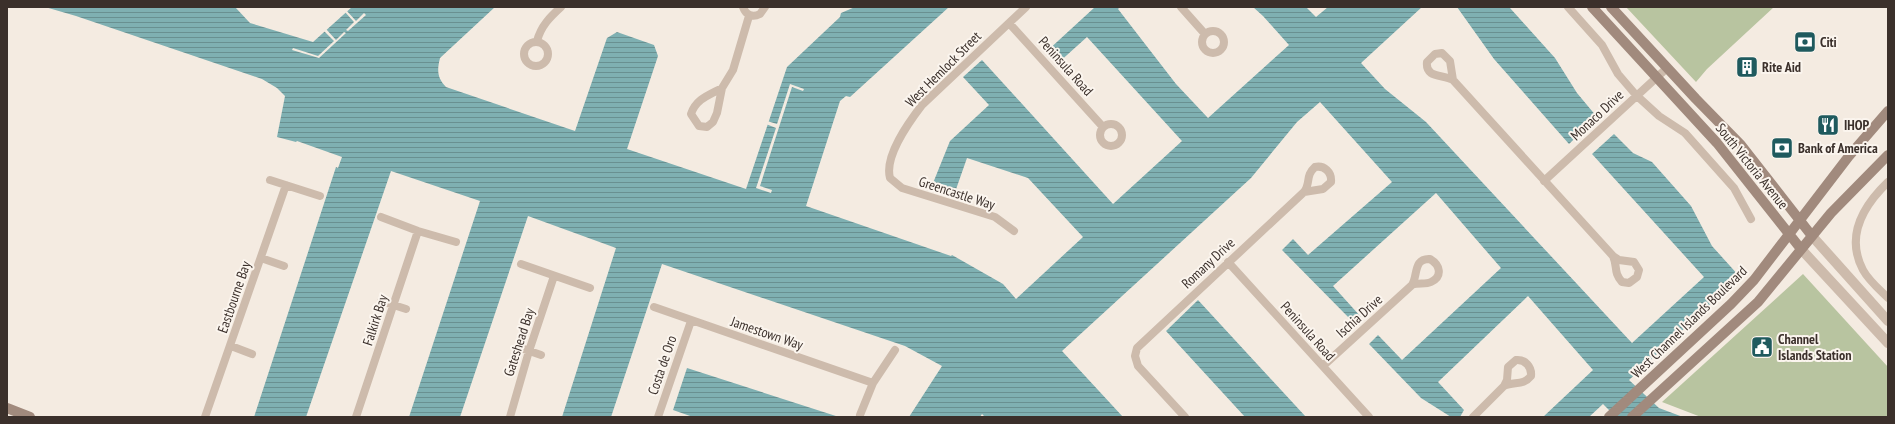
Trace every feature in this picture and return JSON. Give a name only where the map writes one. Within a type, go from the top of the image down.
[{"type":"main road","name":"South Victoria Avenue","points":[[1592,7],[1728,156],[1801,249]]},
{"type":"main road","name":"South Victoria Avenue","points":[[1611,7],[1667,68],[1741,144],[1812,236]]},
{"type":"main road","name":"West Channel Islands Boulevard","points":[[1611,416],[1731,304],[1754,280],[1858,145],[1888,111]]},
{"type":"main road","name":"West Channel Islands Boulevard","points":[[1632,417],[1758,302],[1831,213],[1888,155]]},
{"type":"main road","points":[[7,408],[30,417]]},
{"type":"street","points":[[537,41],[539,31],[549,18],[562,7]]},
{"type":"street","points":[[743,7],[749,16]]},
{"type":"street","points":[[749,16],[760,14],[765,7]]},
{"type":"street","name":"West Hemlock Street","points":[[892,181],[889,173],[889,164],[909,122],[922,105],[1026,7]]},
{"type":"street","points":[[1181,7],[1206,34]]},
{"type":"street","points":[[1568,7],[1602,45],[1618,74],[1644,104],[1678,128],[1690,139],[1734,188],[1751,219]]},
{"type":"street","points":[[722,88],[700,99],[694,106],[691,114],[699,126],[706,127],[713,122],[719,109],[722,88],[733,70],[749,16]]},
{"type":"street","name":"Peninsula Road","points":[[1009,23],[1103,127]]},
{"type":"street","name":"Monaco Drive","points":[[1544,181],[1667,68]]},
{"type":"street","points":[[1453,80],[1613,256]]},
{"type":"street","points":[[270,180],[320,196]]},
{"type":"street","name":"Greencastle Way","points":[[892,181],[902,188],[995,217],[1014,231]]},
{"type":"street","points":[[1888,182],[1874,196],[1861,215],[1855,239],[1857,255],[1864,271],[1888,298]]},
{"type":"street","name":"Eastbourne Bay","points":[[205,417],[286,185]]},
{"type":"street","name":"Romany Drive","points":[[1185,417],[1140,368],[1135,356],[1136,350],[1141,342],[1304,192]]},
{"type":"street","points":[[381,217],[418,231],[456,242]]},
{"type":"street","name":"Falkirk Bay","points":[[356,417],[418,231]]},
{"type":"street","name":"South Victoria Avenue","points":[[1812,236],[1888,321]]},
{"type":"street","name":"South Victoria Avenue","points":[[1801,249],[1888,344]]},
{"type":"street","points":[[261,258],[284,266]]},
{"type":"street","name":"Peninsula Road","points":[[1228,262],[1369,417]]},
{"type":"street","points":[[521,264],[590,288]]},
{"type":"street","name":"Gateshead Bay","points":[[510,417],[529,351],[554,276]]},
{"type":"street","name":"Ischia Drive","points":[[1323,366],[1412,285]]},
{"type":"street","points":[[381,301],[406,309]]},
{"type":"street","name":"Jamestown Way","points":[[654,307],[873,383]]},
{"type":"street","name":"Costa de Oro","points":[[658,417],[691,321]]},
{"type":"street","points":[[231,346],[252,354]]},
{"type":"street","points":[[518,347],[541,355]]},
{"type":"street","points":[[860,415],[873,383],[895,350]]},
{"type":"street","points":[[1473,417],[1504,386]]},
{"type":"green space","points":[[1626,7],[1774,7],[1707,69],[1696,82]]},
{"type":"green space","points":[[1803,274],[1888,367],[1888,417],[1701,417],[1662,402]]},
{"type":"water","points":[[45,7],[235,7],[250,23],[313,42],[352,7],[495,7],[440,58],[438,66],[439,77],[446,87],[575,131],[607,38],[617,32],[654,45],[658,56],[627,149],[746,189],[787,67],[840,17],[841,13],[855,7],[949,7],[850,97],[846,96],[840,101],[806,206],[951,256],[952,255],[1003,284],[1016,299],[1083,237],[1028,178],[967,158],[954,195],[931,188],[950,141],[989,105],[963,77],[982,60],[1113,204],[1182,141],[1087,37],[1057,64],[1046,52],[1095,7],[1120,7],[1118,9],[1176,84],[1208,118],[1289,45],[1253,7],[1306,7],[1316,17],[1328,7],[1422,7],[1361,63],[1385,89],[1426,122],[1632,343],[1704,277],[1592,154],[1614,134],[1633,153],[1652,162],[1691,206],[1712,246],[1740,277],[1629,380],[1659,408],[1683,417],[1616,417],[1603,404],[1589,417],[1543,417],[1593,370],[1528,296],[1438,382],[1464,410],[1460,417],[1451,417],[1421,398],[1369,344],[1378,335],[1402,360],[1501,268],[1436,193],[1333,286],[1361,317],[1354,323],[1282,250],[1293,239],[1308,255],[1392,182],[1320,102],[1297,122],[1251,178],[1062,351],[1123,417],[985,417],[982,414],[980,417],[909,417],[942,366],[905,346],[662,264],[611,417],[562,417],[616,248],[528,216],[460,417],[409,417],[480,201],[391,171],[306,417],[254,417],[336,167],[338,168],[342,157],[297,141],[277,137],[285,96],[277,88],[262,79],[76,16]]},
{"type":"water","points":[[1457,7],[1510,8],[1555,58],[1577,93],[1597,117],[1569,144],[1494,59]]},
{"type":"water","points":[[1198,300],[1306,417],[1245,417],[1166,331]]},
{"type":"water","points":[[687,368],[839,417],[693,417],[673,410]]},
{"type":"pier","points":[[346,10],[356,21],[364,13],[366,15],[348,31],[346,30],[354,22],[345,12]]},
{"type":"pier","points":[[326,29],[336,40],[344,32],[346,33],[319,58],[292,50],[293,48],[318,56],[334,41],[324,31]]},
{"type":"pier","points":[[790,84],[804,89],[803,91],[792,87],[760,186],[772,190],[771,193],[756,188],[776,128],[766,124],[767,121],[777,124]]},
{"type":"place","name":"Citi","points":[[1805,42]]},
{"type":"place","name":"Rite Aid","points":[[1747,67]]},
{"type":"place","name":"IHOP","points":[[1828,125]]},
{"type":"place","name":"Bank of America","points":[[1782,148]]},
{"type":"place","name":"Channel Islands Station","points":[[1762,347]]}]
